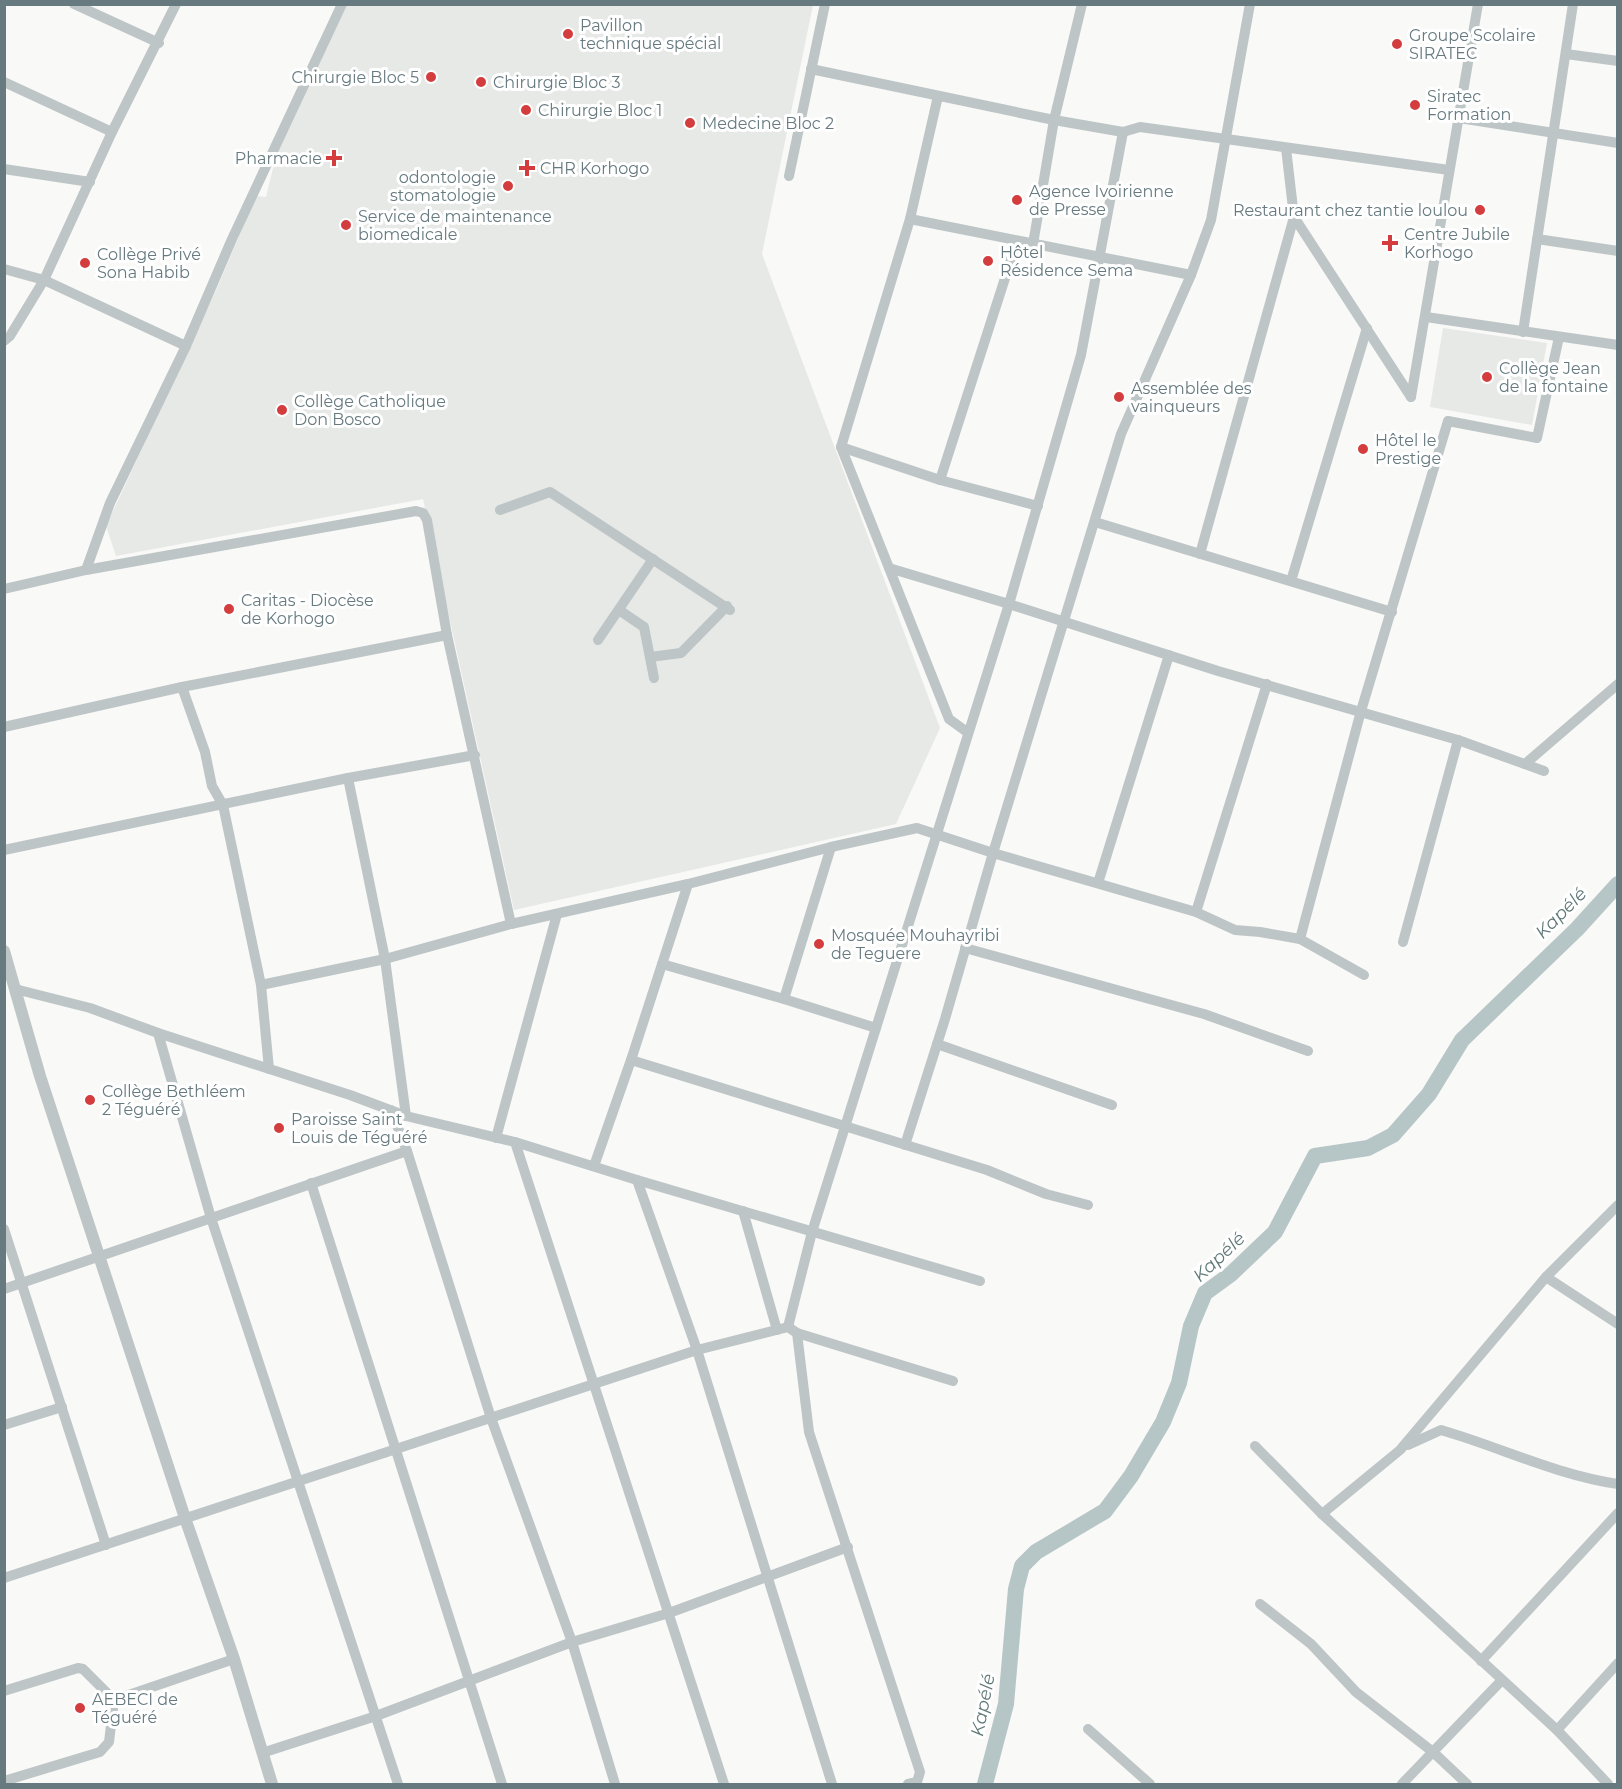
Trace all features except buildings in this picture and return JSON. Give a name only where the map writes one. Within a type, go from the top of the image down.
[{"type":"street","points":[[74,4],[159,43]]},
{"type":"street","points":[[4,341],[10,336],[44,280],[112,132],[159,43],[176,4]]},
{"type":"street","points":[[86,570],[110,503],[186,346],[232,239],[342,4]]},
{"type":"street","points":[[789,176],[825,4]]},
{"type":"street","points":[[1033,244],[1054,120],[1082,4]]},
{"type":"street","points":[[905,1145],[1121,434],[1191,275],[1211,219],[1250,4]]},
{"type":"street","points":[[1294,216],[1411,397],[1478,4]]},
{"type":"street","points":[[1523,332],[1573,4]]},
{"type":"street","points":[[1566,54],[1617,60]]},
{"type":"street","points":[[811,69],[1054,120],[1123,132],[1140,127],[1449,170]]},
{"type":"street","points":[[4,82],[112,132]]},
{"type":"street","points":[[938,96],[910,219],[841,447],[949,719],[967,732]]},
{"type":"street","points":[[1459,118],[1617,143]]},
{"type":"street","points":[[787,1330],[812,1232],[1009,603],[1081,355],[1123,132]]},
{"type":"street","points":[[1200,554],[1294,216],[1286,148]]},
{"type":"street","points":[[4,169],[90,182]]},
{"type":"street","points":[[910,219],[1191,275]]},
{"type":"street","points":[[1537,239],[1617,251]]},
{"type":"street","points":[[940,480],[1017,241]]},
{"type":"street","points":[[4,269],[44,280],[186,346]]},
{"type":"street","points":[[1426,317],[1617,345]]},
{"type":"street","points":[[1291,581],[1367,328]]},
{"type":"street","points":[[1300,939],[1361,711],[1448,421],[1537,438],[1558,337]]},
{"type":"street","points":[[841,447],[940,480],[1038,506]]},
{"type":"street","points":[[500,510],[550,492],[728,608],[681,653],[650,657]]},
{"type":"street","points":[[4,589],[86,570],[294,531],[420,511],[427,520],[447,634],[512,924]]},
{"type":"street","points":[[1095,522],[1392,612]]},
{"type":"street","points":[[598,640],[653,559]]},
{"type":"street","points":[[889,568],[1009,603],[1169,655],[1458,740],[1544,771]]},
{"type":"street","points":[[619,610],[644,627],[654,678]]},
{"type":"street","points":[[4,727],[182,687],[447,634]]},
{"type":"street","points":[[1098,884],[1169,655]]},
{"type":"street","points":[[1196,912],[1267,684]]},
{"type":"street","points":[[1525,764],[1617,684]]},
{"type":"street","points":[[182,687],[205,752],[212,786],[223,805],[261,985],[269,1069]]},
{"type":"street","points":[[1403,942],[1458,740]]},
{"type":"street","points":[[4,850],[348,778],[475,756]]},
{"type":"street","points":[[348,778],[385,959],[406,1116]]},
{"type":"street","points":[[261,985],[385,959],[512,924],[917,828],[993,853],[1196,912],[1235,930],[1300,939],[1364,975]]},
{"type":"street","points":[[784,999],[831,847]]},
{"type":"street","points":[[594,1166],[688,884]]},
{"type":"street","points":[[496,1138],[557,914]]},
{"type":"street","points":[[965,948],[1204,1014],[1308,1051]]},
{"type":"street","points":[[4,951],[40,1076],[185,1518],[234,1659],[272,1785]]},
{"type":"street","points":[[662,964],[876,1028]]},
{"type":"street","points":[[15,989],[90,1008],[406,1116],[515,1142],[980,1281]]},
{"type":"street","points":[[158,1033],[212,1218],[398,1785]]},
{"type":"street","points":[[937,1044],[1112,1105]]},
{"type":"street","points":[[631,1060],[987,1170],[1046,1194],[1089,1205]]},
{"type":"street","points":[[391,1110],[407,1151],[491,1418],[572,1642],[615,1785]]},
{"type":"street","points":[[515,1142],[724,1785]]},
{"type":"street","points":[[4,1289],[407,1151]]},
{"type":"street","points":[[637,1180],[697,1350],[832,1785]]},
{"type":"street","points":[[311,1183],[502,1785]]},
{"type":"street","points":[[1400,1450],[1546,1277],[1617,1204]]},
{"type":"street","points":[[743,1211],[787,1330],[809,1432],[920,1772],[917,1782],[908,1785]]},
{"type":"street","points":[[4,1229],[106,1545]]},
{"type":"street","points":[[1546,1277],[1617,1324]]},
{"type":"street","points":[[4,1578],[697,1350],[787,1330],[953,1381]]},
{"type":"street","points":[[4,1425],[62,1407]]},
{"type":"street","points":[[1322,1514],[1400,1450],[1441,1430],[1483,1442],[1587,1479],[1617,1484]]},
{"type":"street","points":[[1255,1446],[1322,1514],[1557,1730],[1608,1785]]},
{"type":"street","points":[[1481,1661],[1617,1513]]},
{"type":"street","points":[[262,1753],[376,1716],[572,1642],[669,1613],[848,1547]]},
{"type":"street","points":[[1260,1604],[1311,1644],[1356,1692],[1433,1752],[1467,1785]]},
{"type":"street","points":[[114,1700],[234,1659]]},
{"type":"street","points":[[1557,1730],[1617,1663]]},
{"type":"street","points":[[4,1691],[78,1668],[83,1669],[114,1700]]},
{"type":"street","points":[[1402,1785],[1502,1680]]},
{"type":"street","points":[[4,1781],[100,1752],[109,1742],[114,1700]]},
{"type":"street","points":[[1088,1729],[1150,1785]]},
{"type":"shaded area","points":[[346,5],[813,5],[762,254],[940,728],[896,824],[514,910],[423,499],[116,556],[106,526],[217,288],[256,196],[266,197],[276,156]]},
{"type":"shaded area","name":"Collège Jean de la fontaine","points":[[1443,328],[1547,343],[1532,425],[1430,407]]},
{"type":"waterway","name":"Kapélé","points":[[985,1784],[1006,1704],[1016,1589],[1022,1566],[1036,1552],[1105,1511],[1131,1476],[1163,1422],[1179,1383],[1191,1326],[1205,1293],[1231,1274],[1275,1232],[1315,1156],[1368,1148],[1393,1135],[1429,1094],[1462,1040],[1577,929],[1618,884]]},
{"type":"place","name":"Pavillon technique spécial","points":[[568,34]]},
{"type":"place","name":"Groupe Scolaire SIRATEC","points":[[1397,44]]},
{"type":"place","name":"Chirurgie Bloc 5","points":[[431,77]]},
{"type":"place","name":"Chirurgie Bloc 3","points":[[481,82]]},
{"type":"place","name":"Siratec Formation","points":[[1415,105]]},
{"type":"place","name":"Chirurgie Bloc 1","points":[[526,110]]},
{"type":"place","name":"Medecine Bloc 2","points":[[690,123]]},
{"type":"place","name":"Pharmacie","points":[[334,158]]},
{"type":"place","name":"CHR Korhogo","points":[[527,168]]},
{"type":"place","name":"odontologie stomatologie","points":[[508,186]]},
{"type":"place","name":"Agence Ivoirienne de Presse","points":[[1017,200]]},
{"type":"place","name":"Restaurant chez tantie loulou","points":[[1480,210]]},
{"type":"place","name":"Service de maintenance biomedicale","points":[[346,225]]},
{"type":"place","name":"Centre Jubile Korhogo","points":[[1390,243]]},
{"type":"place","name":"Hôtel Résidence Sema","points":[[988,261]]},
{"type":"place","name":"Collège Privé Sona Habib","points":[[85,263]]},
{"type":"place","name":"Collège Jean de la fontaine","points":[[1487,377]]},
{"type":"place","name":"Assemblée des vainqueurs","points":[[1119,397]]},
{"type":"place","name":"Collège Catholique Don Bosco","points":[[282,410]]},
{"type":"place","name":"Hôtel le Prestige","points":[[1363,449]]},
{"type":"place","name":"Caritas - Diocèse de Korhogo","points":[[229,609]]},
{"type":"place","name":"Mosquée Mouhayribi de Teguere","points":[[819,944]]},
{"type":"place","name":"Collège Bethléem 2 Téguéré","points":[[90,1100]]},
{"type":"place","name":"Paroisse Saint Louis de Téguéré","points":[[279,1128]]},
{"type":"place","name":"AEBECI de Téguéré","points":[[80,1708]]}]
